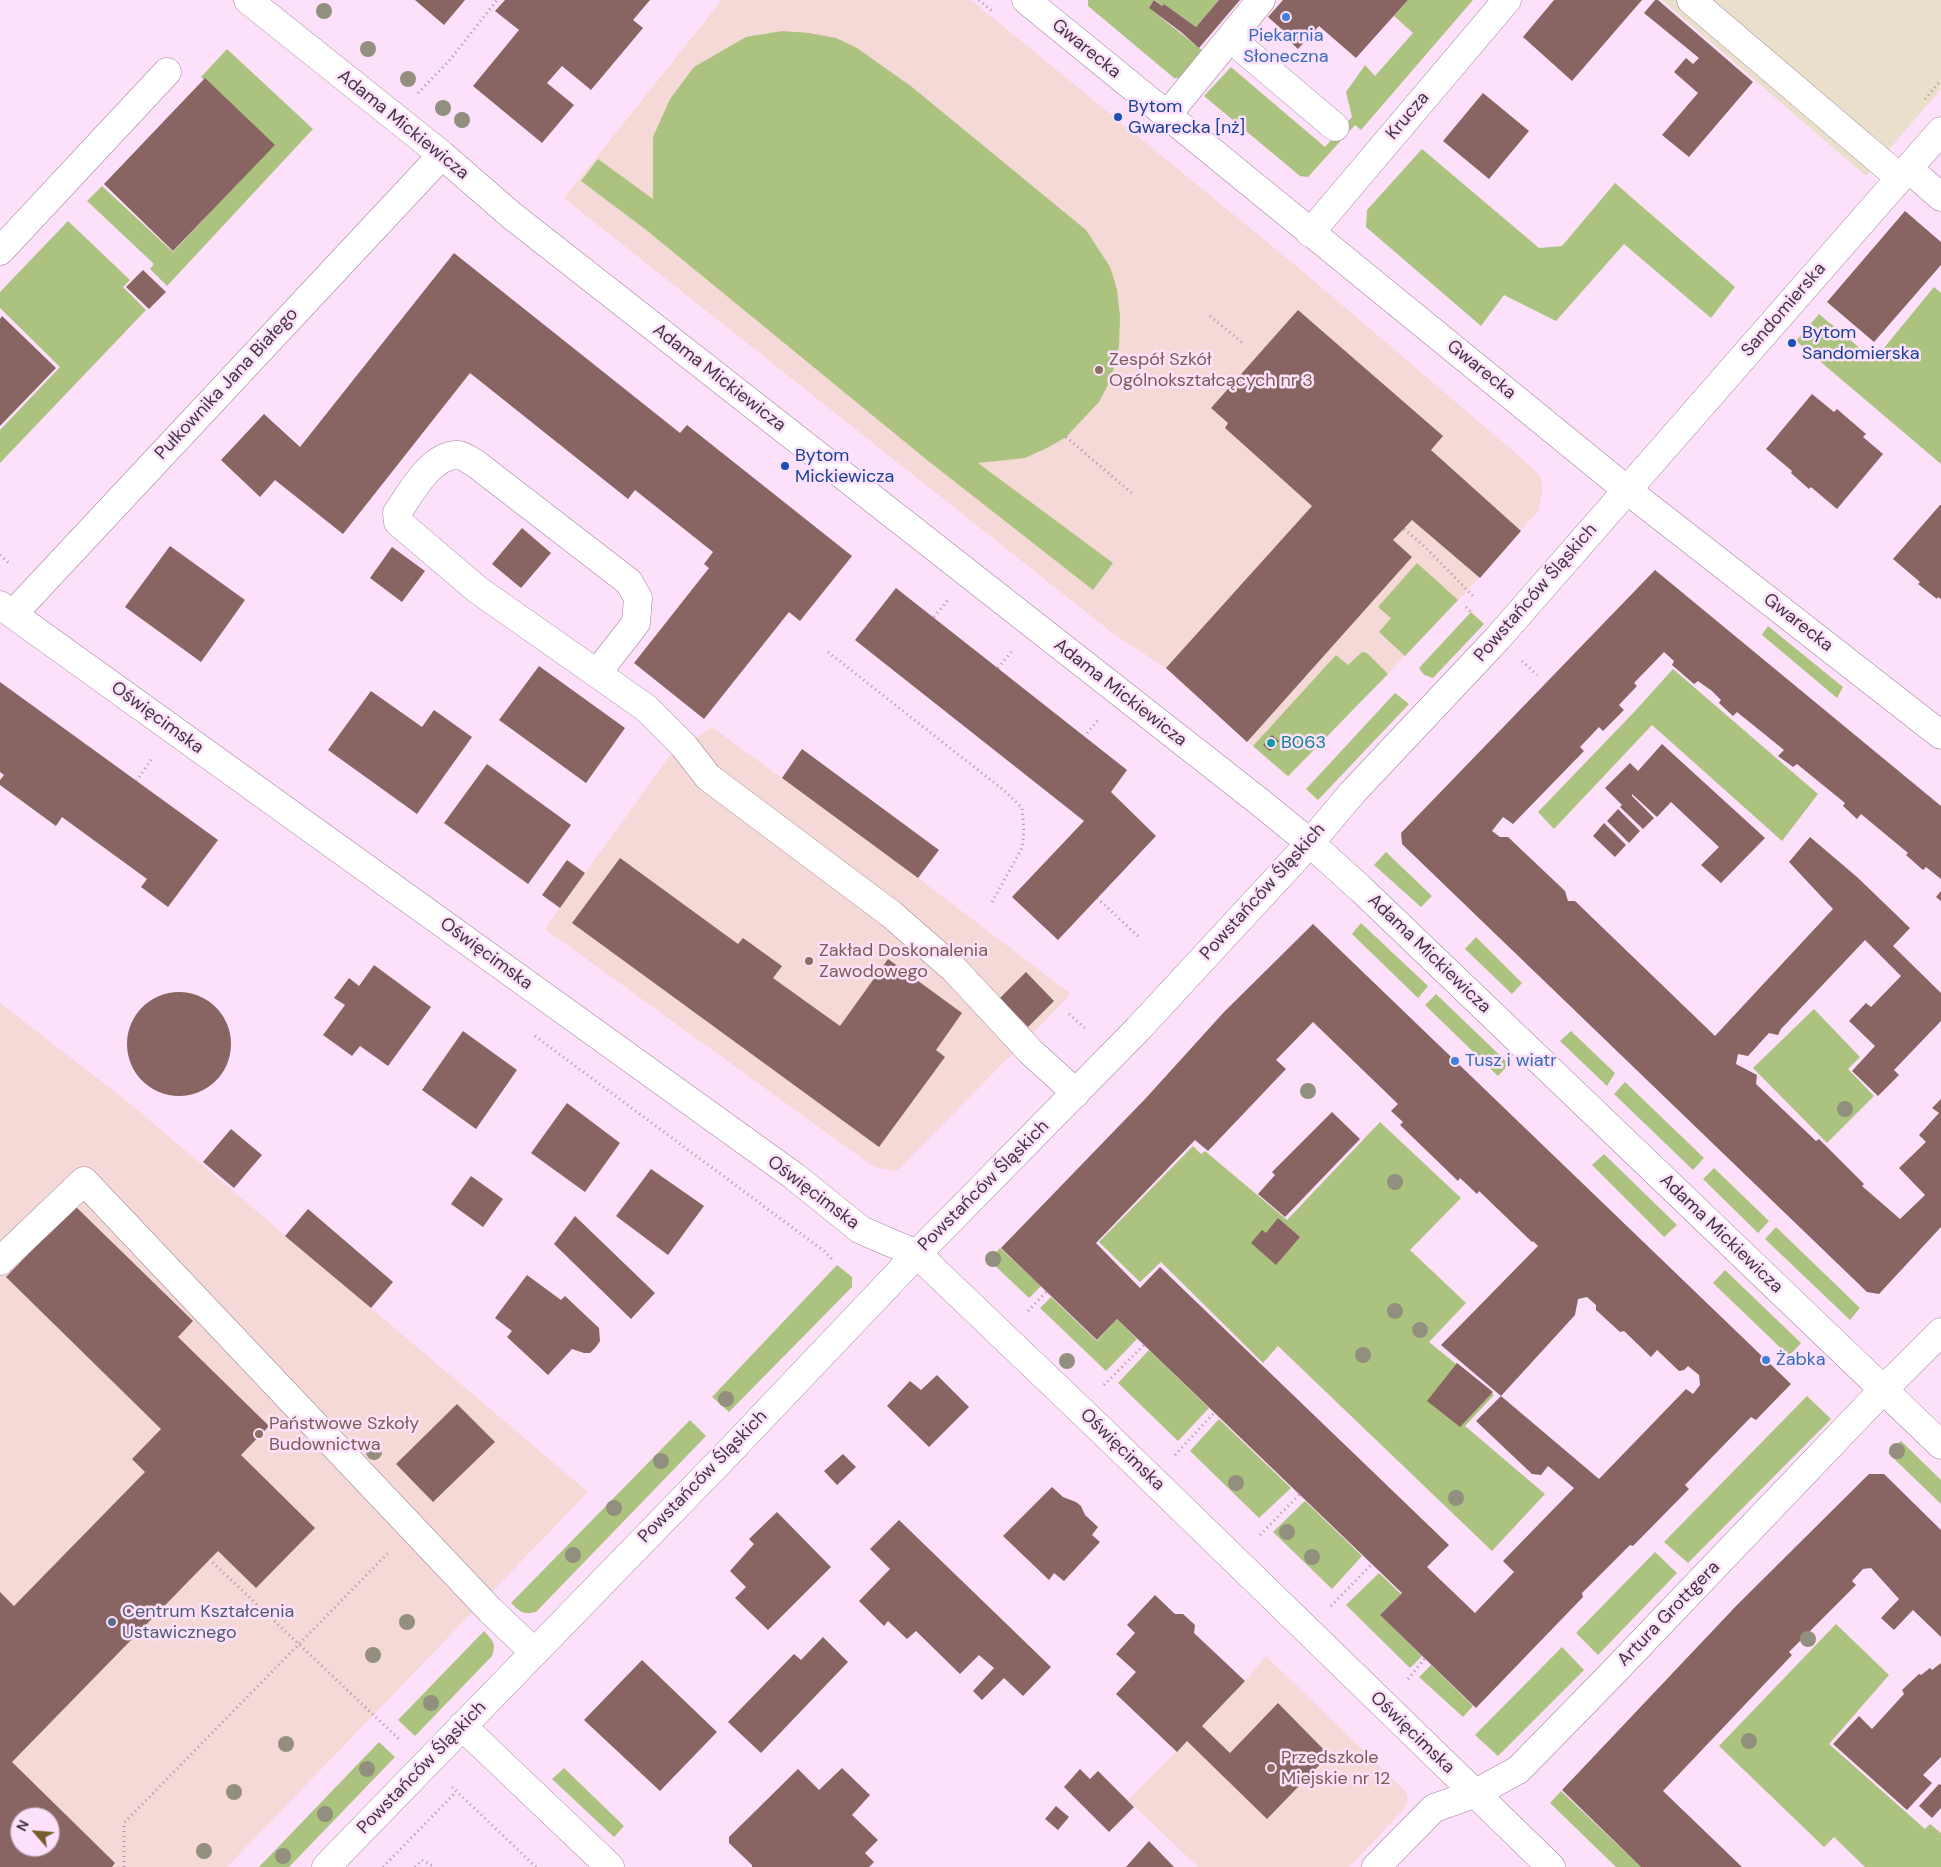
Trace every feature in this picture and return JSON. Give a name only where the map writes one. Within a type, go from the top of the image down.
[{"type":"street","name":"Adama Mickiewicza","points":[[248,0],[442,155],[511,215],[1262,803],[1310,843],[1362,890],[1941,1445]]},
{"type":"street","name":"Gwarecka","points":[[1026,0],[1627,490],[1941,735]]},
{"type":"street","points":[[1167,115],[1261,0]]},
{"type":"street","name":"Krucza","points":[[1310,233],[1506,0]]},
{"type":"street","points":[[1691,0],[1904,173],[1941,197]]},
{"type":"street","points":[[1230,38],[1335,127]]},
{"type":"street","points":[[2,246],[167,72]]},
{"type":"street","name":"Sandomierska","points":[[1627,490],[1941,131]]},
{"type":"street","name":"Pułkownika Jana Białego","points":[[6,609],[442,155]]},
{"type":"street","points":[[597,673],[636,622],[638,598],[629,582],[476,464],[459,455],[442,458],[420,479],[397,513],[398,522],[478,590],[646,708],[684,746],[708,777],[891,914],[954,969],[1031,1052],[1076,1092]]},
{"type":"street","name":"Powstańców Śląskich","points":[[326,1867],[730,1451],[917,1254],[1076,1092],[1310,843],[1353,792],[1497,638],[1627,490]]},
{"type":"street","name":"Oświęcimska","points":[[6,609],[794,1176],[861,1230],[917,1254],[1179,1505],[1551,1867]]},
{"type":"street","points":[[0,1262],[84,1181],[490,1610],[534,1652]]},
{"type":"street","name":"Artura Grottgera","points":[[1376,1867],[1434,1808],[1474,1794],[1518,1770],[1941,1332]]},
{"type":"street","points":[[462,1726],[610,1867]]},
{"type":"path","points":[[436,74],[498,0]]},
{"type":"path","points":[[1922,103],[1941,80]]},
{"type":"path","points":[[1210,316],[1244,344]]},
{"type":"path","points":[[1066,437],[1133,494]]},
{"type":"path","points":[[1404,529],[1475,598]]},
{"type":"path","points":[[934,617],[949,599]]},
{"type":"path","points":[[998,668],[1013,649]]},
{"type":"path","points":[[828,652],[1006,792],[1022,808],[1024,830],[1022,848],[991,904]]},
{"type":"path","points":[[1084,736],[1100,717]]},
{"type":"path","points":[[136,780],[154,755]]},
{"type":"path","points":[[1097,898],[1139,937]]},
{"type":"path","points":[[1028,1312],[1046,1292]]},
{"type":"path","points":[[1104,1385],[1144,1345]]},
{"type":"path","points":[[1174,1455],[1214,1413]]},
{"type":"path","points":[[1258,1538],[1299,1495]]},
{"type":"path","points":[[124,1867],[124,1823],[413,1528]]},
{"type":"path","points":[[209,1560],[536,1867]]},
{"type":"path","points":[[1329,1608],[1371,1565]]},
{"type":"path","points":[[1404,1684],[1425,1658]]},
{"type":"path","points":[[383,1867],[456,1792]]},
{"type":"path","points":[[415,1867],[422,1860],[435,1867]]},
{"type":"shaded area","name":"Zespół Szkół Ogólnokształcących nr 3","points":[[722,0],[971,0],[1294,264],[1519,456],[1540,476],[1543,488],[1538,511],[1468,590],[1288,778],[1166,668],[1115,635],[564,198]]},
{"type":"shaded area","points":[[1662,0],[1941,0],[1941,89],[1866,176]]},
{"type":"shaded area","name":"Zakład Doskonalenia Zawodowego","points":[[712,727],[918,878],[1071,994],[897,1171],[874,1167],[545,929],[671,754]]},
{"type":"shaded area","name":"Państwowe Szkoły Budownictwa","points":[[0,1003],[128,1102],[588,1492],[227,1867],[0,1867]]},
{"type":"shaded area","name":"Przedszkole Miejskie nr 12","points":[[1266,1656],[1406,1792],[1408,1802],[1403,1810],[1349,1867],[1198,1867],[1128,1800],[1202,1726]]},
{"type":"green space","points":[[1088,0],[1154,0],[1149,8],[1203,51],[1181,78],[1174,78],[1088,6]]},
{"type":"green space","points":[[1155,0],[1219,0],[1196,27],[1164,4],[1162,6]]},
{"type":"green space","points":[[1408,0],[1473,0],[1361,130],[1355,125],[1308,177],[1300,176],[1204,96],[1231,67],[1325,147],[1352,117],[1346,92],[1365,65],[1375,76],[1413,33],[1394,16]]},
{"type":"green space","points":[[782,31],[836,38],[857,48],[912,87],[1086,230],[1110,267],[1117,289],[1120,316],[1119,346],[1111,379],[1099,402],[1066,437],[1049,447],[1025,458],[978,463],[1113,563],[1093,590],[927,460],[645,229],[581,181],[598,159],[653,199],[653,137],[670,99],[694,67],[746,37]]},
{"type":"green space","points":[[227,49],[313,129],[167,286],[150,269],[154,264],[87,201],[102,186],[173,252],[273,145],[201,77]]},
{"type":"green space","points":[[1422,149],[1539,248],[1562,246],[1615,183],[1735,287],[1711,318],[1624,244],[1556,321],[1504,295],[1481,326],[1366,227],[1367,210]]},
{"type":"green space","points":[[68,221],[130,280],[123,287],[146,310],[0,463],[0,430],[60,367],[0,308],[0,292]]},
{"type":"green space","points":[[1934,287],[1941,293],[1941,464],[1796,341],[1819,314],[1874,360]]},
{"type":"green space","points":[[1417,563],[1458,600],[1405,656],[1379,632],[1391,618],[1378,607]]},
{"type":"green space","points":[[1471,612],[1484,624],[1433,678],[1424,675],[1419,668]]},
{"type":"green space","points":[[1768,626],[1843,687],[1837,698],[1762,635]]},
{"type":"green space","points":[[1362,652],[1367,653],[1388,674],[1288,776],[1253,746],[1336,655],[1348,665]]},
{"type":"green space","points":[[1673,669],[1818,794],[1782,841],[1652,725],[1554,829],[1538,812]]},
{"type":"green space","points":[[1395,693],[1409,704],[1318,800],[1306,789]]},
{"type":"green space","points":[[1386,852],[1432,896],[1421,907],[1374,865]]},
{"type":"green space","points":[[1361,923],[1428,986],[1418,998],[1352,934]]},
{"type":"green space","points":[[1476,937],[1522,983],[1512,994],[1465,949]]},
{"type":"green space","points":[[1436,994],[1509,1064],[1498,1076],[1425,1005]]},
{"type":"green space","points":[[1814,1009],[1860,1057],[1848,1069],[1874,1096],[1827,1143],[1753,1068]]},
{"type":"green space","points":[[1571,1031],[1615,1073],[1607,1086],[1560,1041]]},
{"type":"green space","points":[[1625,1082],[1704,1158],[1693,1170],[1614,1094]]},
{"type":"green space","points":[[1380,1122],[1461,1198],[1410,1250],[1466,1303],[1429,1342],[1494,1395],[1465,1426],[1545,1494],[1492,1551],[1278,1346],[1263,1363],[1161,1262],[1140,1282],[1099,1242],[1193,1146],[1201,1154],[1205,1151],[1287,1220]]},
{"type":"green space","points":[[1604,1154],[1677,1225],[1664,1237],[1592,1165]]},
{"type":"green space","points":[[1714,1168],[1769,1221],[1758,1233],[1703,1179]]},
{"type":"green space","points":[[1776,1227],[1860,1308],[1850,1320],[1765,1239]]},
{"type":"green space","points":[[1000,1248],[1041,1286],[1029,1298],[989,1260]]},
{"type":"green space","points":[[837,1265],[852,1277],[852,1287],[729,1412],[712,1397]]},
{"type":"green space","points":[[1725,1270],[1801,1343],[1789,1356],[1713,1283]]},
{"type":"green space","points":[[1051,1297],[1097,1341],[1117,1319],[1137,1339],[1106,1371],[1040,1308]]},
{"type":"green space","points":[[1149,1350],[1209,1408],[1178,1441],[1118,1383]]},
{"type":"green space","points":[[1807,1396],[1831,1419],[1688,1563],[1664,1542]]},
{"type":"green space","points":[[1219,1419],[1291,1488],[1259,1518],[1190,1451]]},
{"type":"green space","points":[[690,1420],[706,1436],[536,1612],[525,1613],[514,1606],[511,1603]]},
{"type":"green space","points":[[1901,1441],[1941,1480],[1941,1504],[1888,1453]]},
{"type":"green space","points":[[1305,1501],[1362,1556],[1332,1589],[1273,1532]]},
{"type":"green space","points":[[1655,1552],[1677,1573],[1598,1655],[1576,1633]]},
{"type":"green space","points":[[1379,1573],[1401,1594],[1380,1615],[1422,1656],[1410,1668],[1346,1605]]},
{"type":"green space","points":[[1836,1624],[1889,1675],[1829,1744],[1925,1829],[1930,1824],[1941,1833],[1941,1867],[1865,1867],[1834,1837],[1824,1847],[1719,1746]]},
{"type":"green space","points":[[484,1631],[494,1645],[492,1656],[415,1736],[398,1720]]},
{"type":"green space","points":[[1562,1647],[1584,1670],[1498,1756],[1475,1735]]},
{"type":"green space","points":[[1431,1665],[1473,1706],[1463,1717],[1419,1677]]},
{"type":"green space","points":[[379,1742],[395,1757],[289,1867],[259,1867]]},
{"type":"green space","points":[[564,1768],[624,1826],[614,1837],[552,1779]]},
{"type":"green space","points":[[1561,1791],[1641,1867],[1616,1867],[1550,1803]]},
{"type":"building","points":[[415,0],[465,0],[444,25]]},
{"type":"building","points":[[505,0],[650,0],[633,20],[643,28],[591,90],[562,66],[547,83],[574,105],[542,143],[473,86],[519,30],[495,11]]},
{"type":"building","points":[[1154,0],[1162,6],[1164,4],[1196,27],[1219,0],[1240,0],[1199,48],[1149,8]]},
{"type":"building","points":[[1283,0],[1408,0],[1356,58],[1319,26],[1298,49],[1284,36],[1287,34],[1268,17]]},
{"type":"building","points":[[1554,0],[1642,0],[1572,81],[1523,37]]},
{"type":"building","points":[[1655,0],[1658,0],[1753,82],[1689,157],[1662,135],[1698,93],[1674,72],[1686,58],[1693,64],[1699,58],[1644,13]]},
{"type":"building","points":[[205,78],[275,145],[173,251],[104,184]]},
{"type":"building","points":[[1483,93],[1529,131],[1489,179],[1443,141]]},
{"type":"building","points":[[1905,211],[1941,242],[1941,265],[1874,342],[1827,302]]},
{"type":"building","points":[[454,253],[680,433],[687,425],[852,556],[800,621],[789,612],[704,719],[634,663],[709,568],[704,564],[713,552],[635,490],[628,499],[470,373],[343,534],[275,480],[260,497],[221,460],[264,414],[300,447]]},
{"type":"building","points":[[143,270],[166,292],[149,309],[126,287]]},
{"type":"building","points":[[1298,310],[1443,436],[1431,450],[1521,531],[1480,578],[1412,520],[1393,540],[1412,557],[1247,742],[1166,668],[1312,506],[1225,428],[1228,423],[1211,408]]},
{"type":"building","points":[[2,316],[56,368],[0,426],[0,319]]},
{"type":"building","points":[[1812,394],[1834,412],[1837,409],[1866,434],[1863,437],[1883,454],[1837,509],[1811,487],[1809,489],[1791,473],[1792,471],[1766,449]]},
{"type":"building","points":[[1940,505],[1941,599],[1938,597],[1937,599],[1918,584],[1920,582],[1893,559]]},
{"type":"building","points":[[522,528],[551,553],[521,588],[492,564]]},
{"type":"building","points":[[170,546],[245,600],[201,662],[125,607]]},
{"type":"building","points":[[392,547],[425,571],[402,602],[370,578]]},
{"type":"building","points":[[1655,570],[1941,806],[1941,879],[1926,867],[1923,870],[1906,855],[1908,853],[1861,814],[1857,819],[1843,806],[1845,803],[1797,764],[1793,767],[1778,756],[1784,750],[1737,712],[1733,716],[1719,703],[1721,700],[1712,691],[1698,681],[1694,684],[1672,665],[1674,661],[1664,652],[1634,683],[1637,686],[1619,705],[1624,710],[1603,731],[1599,727],[1580,747],[1584,751],[1513,824],[1503,817],[1492,831],[1500,837],[1508,837],[1565,891],[1568,901],[1575,901],[1715,1036],[1833,909],[1789,862],[1810,837],[1857,877],[1910,928],[1893,946],[1941,993],[1941,1021],[1894,1070],[1899,1075],[1878,1096],[1852,1071],[1875,1046],[1849,1021],[1866,1003],[1871,1007],[1901,976],[1865,940],[1781,1029],[1778,1035],[1769,1033],[1748,1056],[1738,1054],[1736,1064],[1757,1075],[1756,1084],[1816,1141],[1819,1139],[1864,1184],[1862,1186],[1900,1219],[1925,1195],[1899,1168],[1926,1142],[1919,1135],[1939,1113],[1932,1108],[1941,1099],[1941,1227],[1879,1294],[1867,1292],[1402,844],[1401,833]]},
{"type":"building","points":[[896,588],[1127,770],[1111,792],[1156,836],[1058,940],[1012,897],[1084,821],[855,640]]},
{"type":"building","points":[[539,666],[625,728],[586,783],[499,720]]},
{"type":"building","points":[[0,682],[218,840],[168,907],[141,887],[147,879],[62,817],[56,826],[0,785],[0,780],[4,775],[0,772]]},
{"type":"building","points":[[371,691],[422,727],[434,710],[472,737],[417,814],[328,750]]},
{"type":"building","name":"B063","points":[[1272,735],[1279,741],[1270,751],[1263,745]]},
{"type":"building","points":[[1662,744],[1765,838],[1721,883],[1701,865],[1719,847],[1671,802],[1657,817],[1632,794],[1654,818],[1643,829],[1620,807],[1622,805],[1605,788],[1630,763],[1638,771]]},
{"type":"building","points":[[802,749],[939,850],[918,878],[782,778]]},
{"type":"building","points":[[487,764],[571,825],[528,884],[444,823]]},
{"type":"building","points":[[1618,809],[1640,831],[1629,843],[1607,821]]},
{"type":"building","points":[[1604,823],[1626,845],[1615,857],[1593,836]]},
{"type":"building","points":[[620,858],[738,944],[743,938],[782,966],[773,978],[840,1026],[888,959],[962,1013],[936,1050],[945,1057],[879,1147],[572,923]]},
{"type":"building","points":[[567,860],[585,873],[560,908],[542,895]]},
{"type":"building","points":[[1941,891],[1941,901],[1936,897]]},
{"type":"building","points":[[1313,924],[1791,1384],[1756,1420],[1751,1417],[1685,1485],[1689,1489],[1633,1546],[1630,1545],[1582,1593],[1583,1597],[1476,1708],[1380,1615],[1402,1593],[1117,1319],[1097,1340],[1001,1248],[1146,1098],[1224,1012]],"holes":[[[1313,1022],[1398,1104],[1391,1111],[1403,1122],[1400,1125],[1458,1181],[1460,1178],[1477,1194],[1479,1191],[1538,1246],[1441,1345],[1501,1396],[1476,1421],[1532,1474],[1541,1475],[1548,1466],[1574,1488],[1503,1561],[1514,1572],[1475,1613],[1427,1567],[1449,1545],[1160,1267],[1140,1288],[1096,1243],[1195,1140],[1208,1151],[1286,1069],[1276,1060]],[[1587,1297],[1596,1305],[1596,1310],[1620,1332],[1624,1331],[1651,1357],[1657,1350],[1679,1371],[1684,1370],[1688,1366],[1699,1375],[1700,1385],[1693,1394],[1686,1389],[1599,1479],[1501,1396],[1575,1315],[1578,1299]]]},
{"type":"building","points":[[374,965],[431,1007],[388,1066],[360,1046],[352,1056],[323,1035],[345,1005],[334,998],[349,978],[359,986]]},
{"type":"building","points":[[1026,972],[1054,1001],[1028,1027],[1000,998]]},
{"type":"building","points":[[179,992],[199,996],[216,1007],[227,1024],[231,1044],[227,1064],[216,1081],[199,1092],[179,1096],[159,1092],[142,1081],[131,1064],[127,1044],[131,1024],[142,1007],[159,996]]},
{"type":"building","points":[[463,1031],[517,1070],[476,1129],[422,1090]]},
{"type":"building","points":[[567,1103],[620,1143],[585,1192],[531,1153]]},
{"type":"building","points":[[1332,1112],[1360,1139],[1285,1217],[1258,1194],[1275,1175],[1272,1172]]},
{"type":"building","points":[[231,1129],[262,1155],[234,1188],[203,1162]]},
{"type":"building","points":[[651,1169],[704,1206],[668,1255],[616,1216]]},
{"type":"building","points":[[471,1176],[503,1199],[483,1227],[451,1204]]},
{"type":"building","points":[[75,1206],[193,1321],[178,1337],[269,1426],[241,1455],[315,1528],[256,1588],[218,1551],[12,1762],[58,1807],[10,1807],[10,1857],[60,1857],[60,1809],[115,1863],[112,1867],[0,1867],[0,1592],[14,1606],[145,1472],[132,1459],[161,1429],[6,1277]]},
{"type":"building","points":[[308,1209],[393,1282],[371,1308],[285,1236]]},
{"type":"building","points":[[575,1216],[655,1293],[631,1319],[554,1244]]},
{"type":"building","points":[[1278,1218],[1300,1237],[1276,1265],[1251,1243],[1262,1230],[1266,1233]]},
{"type":"building","points":[[527,1275],[561,1300],[565,1296],[599,1328],[600,1341],[590,1353],[572,1349],[548,1375],[507,1337],[512,1331],[495,1318]]},
{"type":"building","points":[[1457,1363],[1493,1392],[1460,1427],[1427,1401]]},
{"type":"building","points":[[937,1375],[969,1407],[929,1447],[887,1406],[910,1381],[921,1390]]},
{"type":"building","points":[[457,1404],[495,1442],[433,1502],[396,1464]]},
{"type":"building","points":[[843,1454],[856,1467],[837,1485],[824,1471]]},
{"type":"building","points":[[1869,1474],[1884,1474],[1941,1530],[1941,1637],[1913,1610],[1894,1630],[1881,1618],[1899,1599],[1871,1568],[1863,1569],[1852,1581],[1856,1585],[1789,1652],[1792,1655],[1663,1791],[1742,1867],[1641,1867],[1562,1790],[1737,1605]]},
{"type":"building","points":[[1052,1487],[1063,1497],[1081,1506],[1085,1515],[1098,1527],[1092,1535],[1100,1542],[1064,1581],[1054,1573],[1049,1580],[1003,1536]]},
{"type":"building","points":[[777,1512],[831,1567],[768,1630],[735,1598],[746,1587],[730,1571],[754,1544],[749,1539]]},
{"type":"building","points":[[899,1520],[1051,1667],[1023,1696],[1004,1678],[982,1700],[973,1691],[994,1668],[979,1655],[960,1674],[916,1631],[907,1639],[888,1621],[884,1626],[859,1601],[890,1569],[870,1549]]},
{"type":"building","points":[[1155,1595],[1175,1614],[1183,1614],[1195,1625],[1194,1633],[1245,1681],[1202,1726],[1230,1753],[1278,1703],[1329,1755],[1267,1819],[1187,1741],[1177,1752],[1116,1694],[1136,1672],[1116,1654],[1135,1633],[1127,1625]]},
{"type":"building","points":[[823,1637],[848,1662],[761,1753],[728,1722],[794,1654],[801,1660]]},
{"type":"building","points":[[642,1660],[717,1732],[660,1791],[584,1720]]},
{"type":"building","points":[[1941,1663],[1941,1757],[1923,1775],[1932,1783],[1907,1810],[1833,1744],[1859,1716],[1872,1729],[1904,1694],[1902,1690],[1919,1674],[1921,1675],[1930,1668],[1932,1670]]},
{"type":"building","points":[[842,1768],[870,1795],[852,1815],[878,1840],[865,1853],[874,1862],[869,1867],[752,1867],[729,1843],[729,1837],[798,1769],[819,1790]]},
{"type":"building","points":[[1080,1769],[1090,1779],[1098,1771],[1134,1807],[1109,1832],[1064,1787]]},
{"type":"building","points":[[1939,1784],[1941,1785],[1941,1808],[1932,1818],[1919,1806]]},
{"type":"building","points":[[1056,1806],[1069,1817],[1058,1830],[1045,1819]]},
{"type":"building","points":[[1149,1841],[1174,1867],[1126,1867]]},
{"type":"place","name":"Piekarnia Słoneczna","points":[[1286,17]]},
{"type":"place","name":"Bytom Gwarecka [nż]","points":[[1118,117]]},
{"type":"place","name":"Bytom Sandomierska","points":[[1792,343]]},
{"type":"place","name":"Zespół Szkół Ogólnokształcących nr 3","points":[[1099,370]]},
{"type":"place","name":"Bytom Mickiewicza","points":[[785,466]]},
{"type":"place","name":"B063","points":[[1271,743]]},
{"type":"place","name":"Zakład Doskonalenia Zawodowego","points":[[809,961]]},
{"type":"place","name":"Tusz i wiatr","points":[[1455,1061]]},
{"type":"place","name":"Żabka","points":[[1766,1360]]},
{"type":"place","name":"Państwowe Szkoły Budownictwa","points":[[259,1434]]},
{"type":"place","name":"Centrum Kształcenia Ustawicznego","points":[[112,1622]]},
{"type":"place","name":"Przedszkole Miejskie nr 12","points":[[1271,1768]]}]
